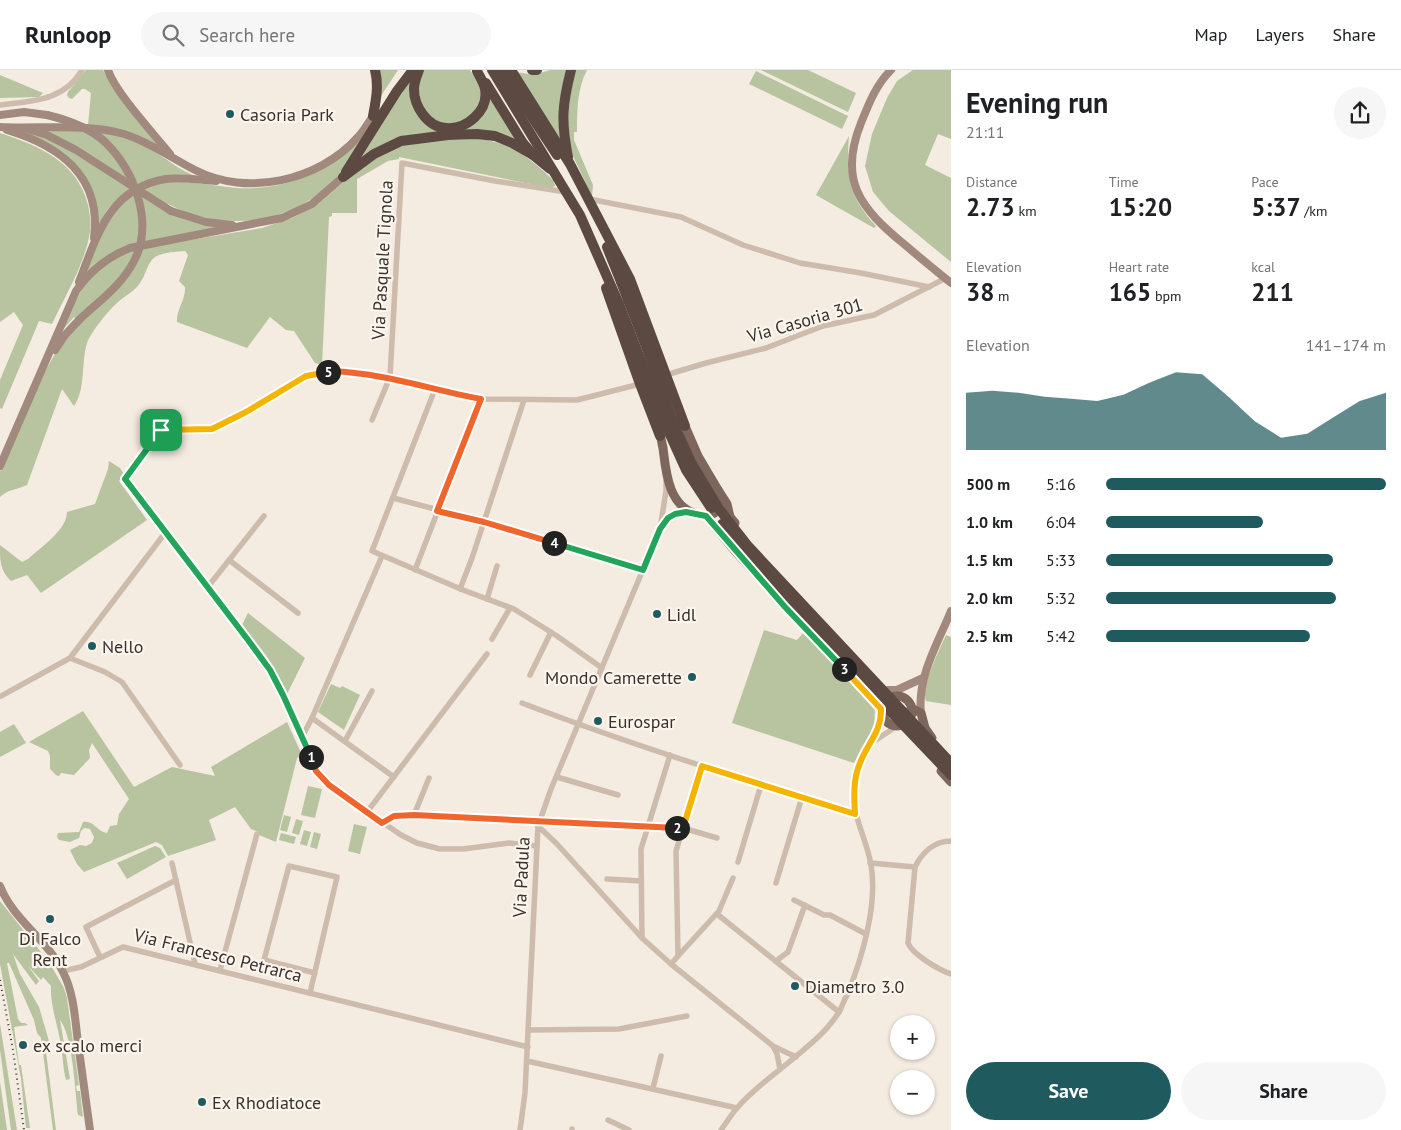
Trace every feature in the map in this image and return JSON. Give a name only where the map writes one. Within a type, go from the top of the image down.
[{"type":"highway","points":[[373,116],[378,80],[375,70]]},
{"type":"highway","points":[[373,116],[406,70]]},
{"type":"highway","points":[[343,177],[397,91],[413,70]]},
{"type":"highway","points":[[419,70],[414,88],[417,104],[430,122],[446,128],[463,125],[473,119],[480,111],[484,103],[485,90],[477,71]]},
{"type":"highway","points":[[492,70],[580,214],[599,255],[667,428],[686,470],[715,514],[743,551],[850,669],[951,775]]},
{"type":"highway","points":[[502,70],[574,182],[596,223],[647,349],[672,422],[691,462],[719,509],[748,546],[951,763]]},
{"type":"highway","points":[[511,70],[570,164],[630,279],[685,426]]},
{"type":"highway","points":[[532,70],[537,70]]},
{"type":"highway","points":[[571,70],[562,118],[574,182]]},
{"type":"highway","points":[[477,71],[523,143],[533,155],[560,179]]},
{"type":"highway","points":[[343,177],[374,154],[400,141],[448,135],[477,134],[495,136],[533,155]]},
{"type":"highway","points":[[599,255],[601,272],[613,310],[660,436]]},
{"type":"main road","points":[[108,70],[109,75],[124,97],[173,157]]},
{"type":"main road","points":[[892,70],[881,81],[860,124],[853,147],[851,162],[853,180],[867,210],[881,225],[948,280]]},
{"type":"main road","points":[[0,116],[17,113],[36,113],[65,119],[79,125],[105,142],[118,157],[135,189],[142,216],[139,249],[134,261],[117,285],[56,344]]},
{"type":"main road","points":[[0,466],[40,373],[56,344],[101,227],[113,207],[130,192],[167,179],[268,182],[311,171],[346,149],[359,137],[373,116]]},
{"type":"main road","points":[[0,128],[103,129],[144,141],[195,171],[223,181]]},
{"type":"main road","points":[[0,128],[22,134],[52,149],[62,155],[80,175],[87,187],[92,204],[95,221],[93,247]]},
{"type":"main road","points":[[24,128],[47,135],[76,150],[171,211],[217,224],[249,225]]},
{"type":"main road","points":[[76,291],[104,261],[118,253],[130,248],[271,221],[303,209],[321,198],[343,177]]},
{"type":"main road","points":[[718,490],[721,499],[720,508],[711,515],[706,516],[691,512],[675,497],[666,474],[660,436],[664,425],[671,421],[678,421],[685,426],[698,456],[727,504],[730,517],[761,555],[892,694],[908,700],[912,713],[910,718],[907,722],[897,726]]},
{"type":"main road","points":[[706,516],[785,607],[882,711],[887,723],[897,726],[951,782]]},
{"type":"main road","points":[[951,611],[923,678],[920,700],[921,713],[928,734],[951,758]]},
{"type":"main road","points":[[882,711],[885,701],[894,690],[923,678]]},
{"type":"main road","points":[[911,708],[920,700]]},
{"type":"main road","points":[[911,708],[921,713]]},
{"type":"main road","points":[[0,886],[10,905],[56,959],[69,987],[90,1130]]},
{"type":"street","points":[[0,104],[32,101],[56,95],[69,86],[82,70]]},
{"type":"street","name":"Via Pasquale Tignola","points":[[390,378],[402,163],[568,193]]},
{"type":"street","points":[[589,199],[680,217],[743,245],[800,263],[929,287]]},
{"type":"street","name":"Via Casoria 301","points":[[666,375],[766,348],[823,326],[874,315],[929,287],[948,280]]},
{"type":"street","points":[[537,846],[509,843],[464,849],[440,849],[417,843],[400,835],[329,785],[316,771],[270,670],[125,479],[161,430],[212,429],[246,412],[306,376],[338,371],[390,378],[481,399],[577,400],[640,384]]},
{"type":"street","points":[[372,420],[390,378]]},
{"type":"street","points":[[435,389],[372,551],[460,589],[510,608],[551,632],[602,668]]},
{"type":"street","points":[[415,570],[481,399]]},
{"type":"street","points":[[460,589],[524,400]]},
{"type":"street","name":"Via Padula","points":[[520,1130],[528,1047],[539,824],[556,777],[660,529],[666,491],[666,474]]},
{"type":"street","points":[[393,498],[484,522],[643,570]]},
{"type":"street","name":"Via Padula","points":[[660,529],[670,516],[691,512]]},
{"type":"street","points":[[207,588],[264,516]]},
{"type":"street","points":[[1,696],[70,658],[166,534]]},
{"type":"street","points":[[302,737],[382,556]]},
{"type":"street","points":[[229,560],[298,613]]},
{"type":"street","points":[[487,599],[497,566]]},
{"type":"street","points":[[492,639],[510,608]]},
{"type":"street","points":[[530,675],[551,632]]},
{"type":"street","points":[[367,812],[487,654]]},
{"type":"street","points":[[70,658],[105,672],[122,682],[180,765]]},
{"type":"street","points":[[345,741],[372,691]]},
{"type":"street","points":[[522,703],[578,725],[855,814]]},
{"type":"street","points":[[721,1130],[737,1108],[814,1043],[840,1012],[852,981],[870,916],[872,880],[870,862],[855,814],[854,789],[860,763],[879,728],[882,711]]},
{"type":"street","points":[[312,718],[394,777]]},
{"type":"street","points":[[871,743],[897,726]]},
{"type":"street","points":[[642,938],[641,850],[670,755]]},
{"type":"street","points":[[678,956],[676,851],[702,766]]},
{"type":"street","points":[[556,777],[618,795]]},
{"type":"street","points":[[414,815],[429,778]]},
{"type":"street","points":[[738,862],[761,785]]},
{"type":"street","points":[[776,883],[802,798]]},
{"type":"street","points":[[382,823],[394,816],[414,815],[539,824],[683,828],[717,838]]},
{"type":"street","points":[[539,824],[642,938],[671,964],[774,1046],[796,1057]]},
{"type":"street","points":[[220,970],[257,834]]},
{"type":"street","points":[[951,841],[940,842],[933,846],[919,860],[915,867],[908,945],[925,959],[951,974]]},
{"type":"street","points":[[870,862],[915,867]]},
{"type":"street","points":[[172,863],[195,964]]},
{"type":"street","name":"Via Francesco Petrarca","points":[[310,993],[337,877],[289,866],[264,960],[314,973]]},
{"type":"street","points":[[671,964],[717,914],[733,878]]},
{"type":"street","points":[[607,879],[641,881]]},
{"type":"street","points":[[100,957],[86,927],[176,880]]},
{"type":"street","points":[[794,900],[824,915],[830,915],[866,934]]},
{"type":"street","points":[[776,961],[788,952],[804,905]]},
{"type":"street","points":[[717,914],[840,1012]]},
{"type":"street","name":"Via Francesco Petrarca","points":[[63,971],[82,966],[123,947],[528,1047]]},
{"type":"street","points":[[528,1030],[619,1029],[687,1016]]},
{"type":"street","points":[[774,1046],[780,1070]]},
{"type":"street","points":[[653,1088],[660,1056]]},
{"type":"street","points":[[527,1061],[737,1108]]},
{"type":"street","points":[[608,1120],[629,1130]]},
{"type":"green space","points":[[86,70],[103,70],[112,87],[160,147],[125,132],[108,127],[88,125],[91,93],[82,89],[72,99],[67,95]]},
{"type":"green space","points":[[378,70],[398,70],[379,99]]},
{"type":"green space","points":[[421,70],[470,70],[479,83],[482,99],[475,113],[454,125],[439,122],[430,117],[421,105],[417,80]]},
{"type":"green space","points":[[550,70],[566,70],[560,106],[561,142],[516,72],[534,75]]},
{"type":"green space","points":[[573,70],[587,70],[579,92],[577,132],[574,132],[574,140],[593,185],[592,196],[571,152],[566,133]]},
{"type":"green space","points":[[761,70],[808,70],[856,93],[848,112]]},
{"type":"green space","points":[[913,70],[951,70],[951,139],[938,134],[925,165],[951,178],[951,262],[889,211],[873,192],[865,166],[872,134],[887,98],[897,81]]},
{"type":"green space","points":[[756,71],[848,116],[842,129],[749,84]]},
{"type":"green space","points":[[0,75],[43,93],[39,97],[0,98]]},
{"type":"green space","points":[[411,76],[416,111],[457,130],[490,98],[518,142],[429,134],[354,166]]},
{"type":"green space","points":[[48,130],[99,132],[123,138],[147,147],[184,171],[198,177],[176,176],[116,200],[107,210],[96,230],[96,213],[78,170],[17,132],[45,138]]},
{"type":"green space","points":[[0,133],[42,150],[66,166],[83,190],[90,215],[88,243],[74,279],[52,324],[39,321],[2,409],[0,408],[0,380],[23,325],[14,312],[0,322]]},
{"type":"green space","points":[[364,136],[334,181],[316,196],[297,207],[255,220],[233,221],[211,219],[189,213],[168,204],[165,210],[179,217],[223,227],[143,243],[87,272],[86,268],[108,223],[120,207],[139,191],[165,183],[180,182],[255,188],[290,182],[322,169]]},
{"type":"green space","points":[[849,136],[848,162],[851,185],[860,205],[876,226],[874,228],[816,195]]},
{"type":"green space","points":[[481,139],[493,141],[521,154],[554,181],[555,186],[550,188],[399,157],[399,159],[388,161],[357,179],[357,213],[332,213],[332,216],[329,217],[322,365],[315,363],[294,331],[286,330],[270,317],[247,348],[177,322],[185,291],[185,287],[179,281],[188,255],[185,251],[166,253],[155,257],[150,262],[138,286],[109,311],[89,338],[85,351],[82,384],[78,399],[74,406],[62,389],[27,485],[9,491],[0,497],[0,472],[24,415],[41,378],[56,352],[79,322],[74,317],[61,332],[82,289],[99,269],[125,254],[142,248],[262,228],[292,218],[317,205],[362,166],[392,148],[422,140]]},
{"type":"green space","points":[[109,461],[120,468],[124,474],[119,481],[147,520],[41,593],[27,575],[11,581],[1,565],[0,545],[22,562],[28,559],[58,532],[66,519],[67,512],[95,504],[108,469]]},
{"type":"green space","points":[[248,613],[305,658],[287,694],[268,658],[242,625]]},
{"type":"green space","points":[[764,630],[797,640],[805,631],[875,707],[874,730],[854,763],[732,723]]},
{"type":"green space","points":[[946,635],[951,637],[951,705],[926,701],[925,695],[928,678]]},
{"type":"green space","points":[[331,684],[340,688],[342,686],[360,695],[344,730],[318,712]]},
{"type":"green space","points":[[83,711],[134,787],[172,767],[215,776],[211,767],[287,722],[302,755],[297,758],[276,842],[259,835],[259,832],[251,829],[235,807],[209,820],[216,840],[168,856],[162,845],[156,842],[84,872],[77,864],[70,850],[80,845],[86,846],[92,843],[94,837],[90,829],[84,828],[79,838],[70,842],[59,840],[57,837],[58,833],[79,832],[83,822],[87,822],[107,833],[110,826],[117,825],[119,814],[129,799],[92,743],[89,750],[90,758],[74,775],[61,773],[59,776],[50,769],[48,751],[29,742]]},
{"type":"green space","points":[[14,724],[26,743],[0,757],[0,732]]},
{"type":"green space","points":[[308,786],[322,789],[315,818],[301,815]]},
{"type":"green space","points":[[284,815],[291,817],[287,832],[280,830]]},
{"type":"green space","points":[[296,819],[303,821],[299,835],[292,833]]},
{"type":"green space","points":[[354,824],[367,827],[360,854],[348,851]]},
{"type":"green space","points":[[304,830],[311,832],[307,846],[300,844]]},
{"type":"green space","points":[[314,832],[321,834],[317,849],[310,847]]},
{"type":"green space","points":[[281,833],[296,837],[294,844],[279,840]]},
{"type":"green space","points":[[155,846],[160,848],[166,857],[127,879],[117,863]]},
{"type":"green space","points":[[0,901],[49,962],[64,988],[67,998],[79,1085],[76,1086],[77,1091],[80,1091],[83,1117],[78,1115],[71,1051],[68,1038],[60,1020],[70,1079],[66,1080],[64,1072],[62,1049],[54,1016],[51,986],[43,977],[41,980],[28,966],[39,981],[36,985],[13,954],[20,974],[39,1007],[49,1041],[45,1044],[56,1130],[53,1130],[41,1038],[37,1033],[34,1020],[9,963],[7,963],[18,1019],[21,1023],[28,1025],[14,1027],[30,1128],[26,1128],[21,1079],[0,964]]},
{"type":"green space","points":[[0,1024],[17,1130],[11,1130],[0,1050]]},
{"type":"green space","points":[[0,1082],[7,1130],[0,1130]]},
{"type":"railway","points":[[0,980],[13,1050],[24,1130]]},
{"type":"place","name":"Casoria Park","points":[[230,114]]},
{"type":"place","name":"Lidl","points":[[657,614]]},
{"type":"place","name":"Nello","points":[[92,646]]},
{"type":"place","name":"Mondo Camerette","points":[[692,677]]},
{"type":"place","name":"Eurospar","points":[[598,721]]},
{"type":"place","name":"Di Falco Rent","points":[[50,919]]},
{"type":"place","name":"Diametro 3.0","points":[[795,986]]},
{"type":"place","name":"ex scalo merci","points":[[23,1045]]},
{"type":"place","name":"Ex Rhodiatoce","points":[[202,1102]]},
{"type":"route","points":[[338,371],[390,378],[481,399],[437,511],[484,522],[643,570],[660,529],[670,516],[691,512],[706,516],[785,607],[881,709],[882,714],[879,728],[860,763],[856,775],[854,789],[855,814],[702,766],[683,828],[647,828],[414,815],[394,816],[382,823],[329,785],[316,771],[270,670],[125,479],[161,430],[212,429],[246,412],[306,376],[338,371]]}]
